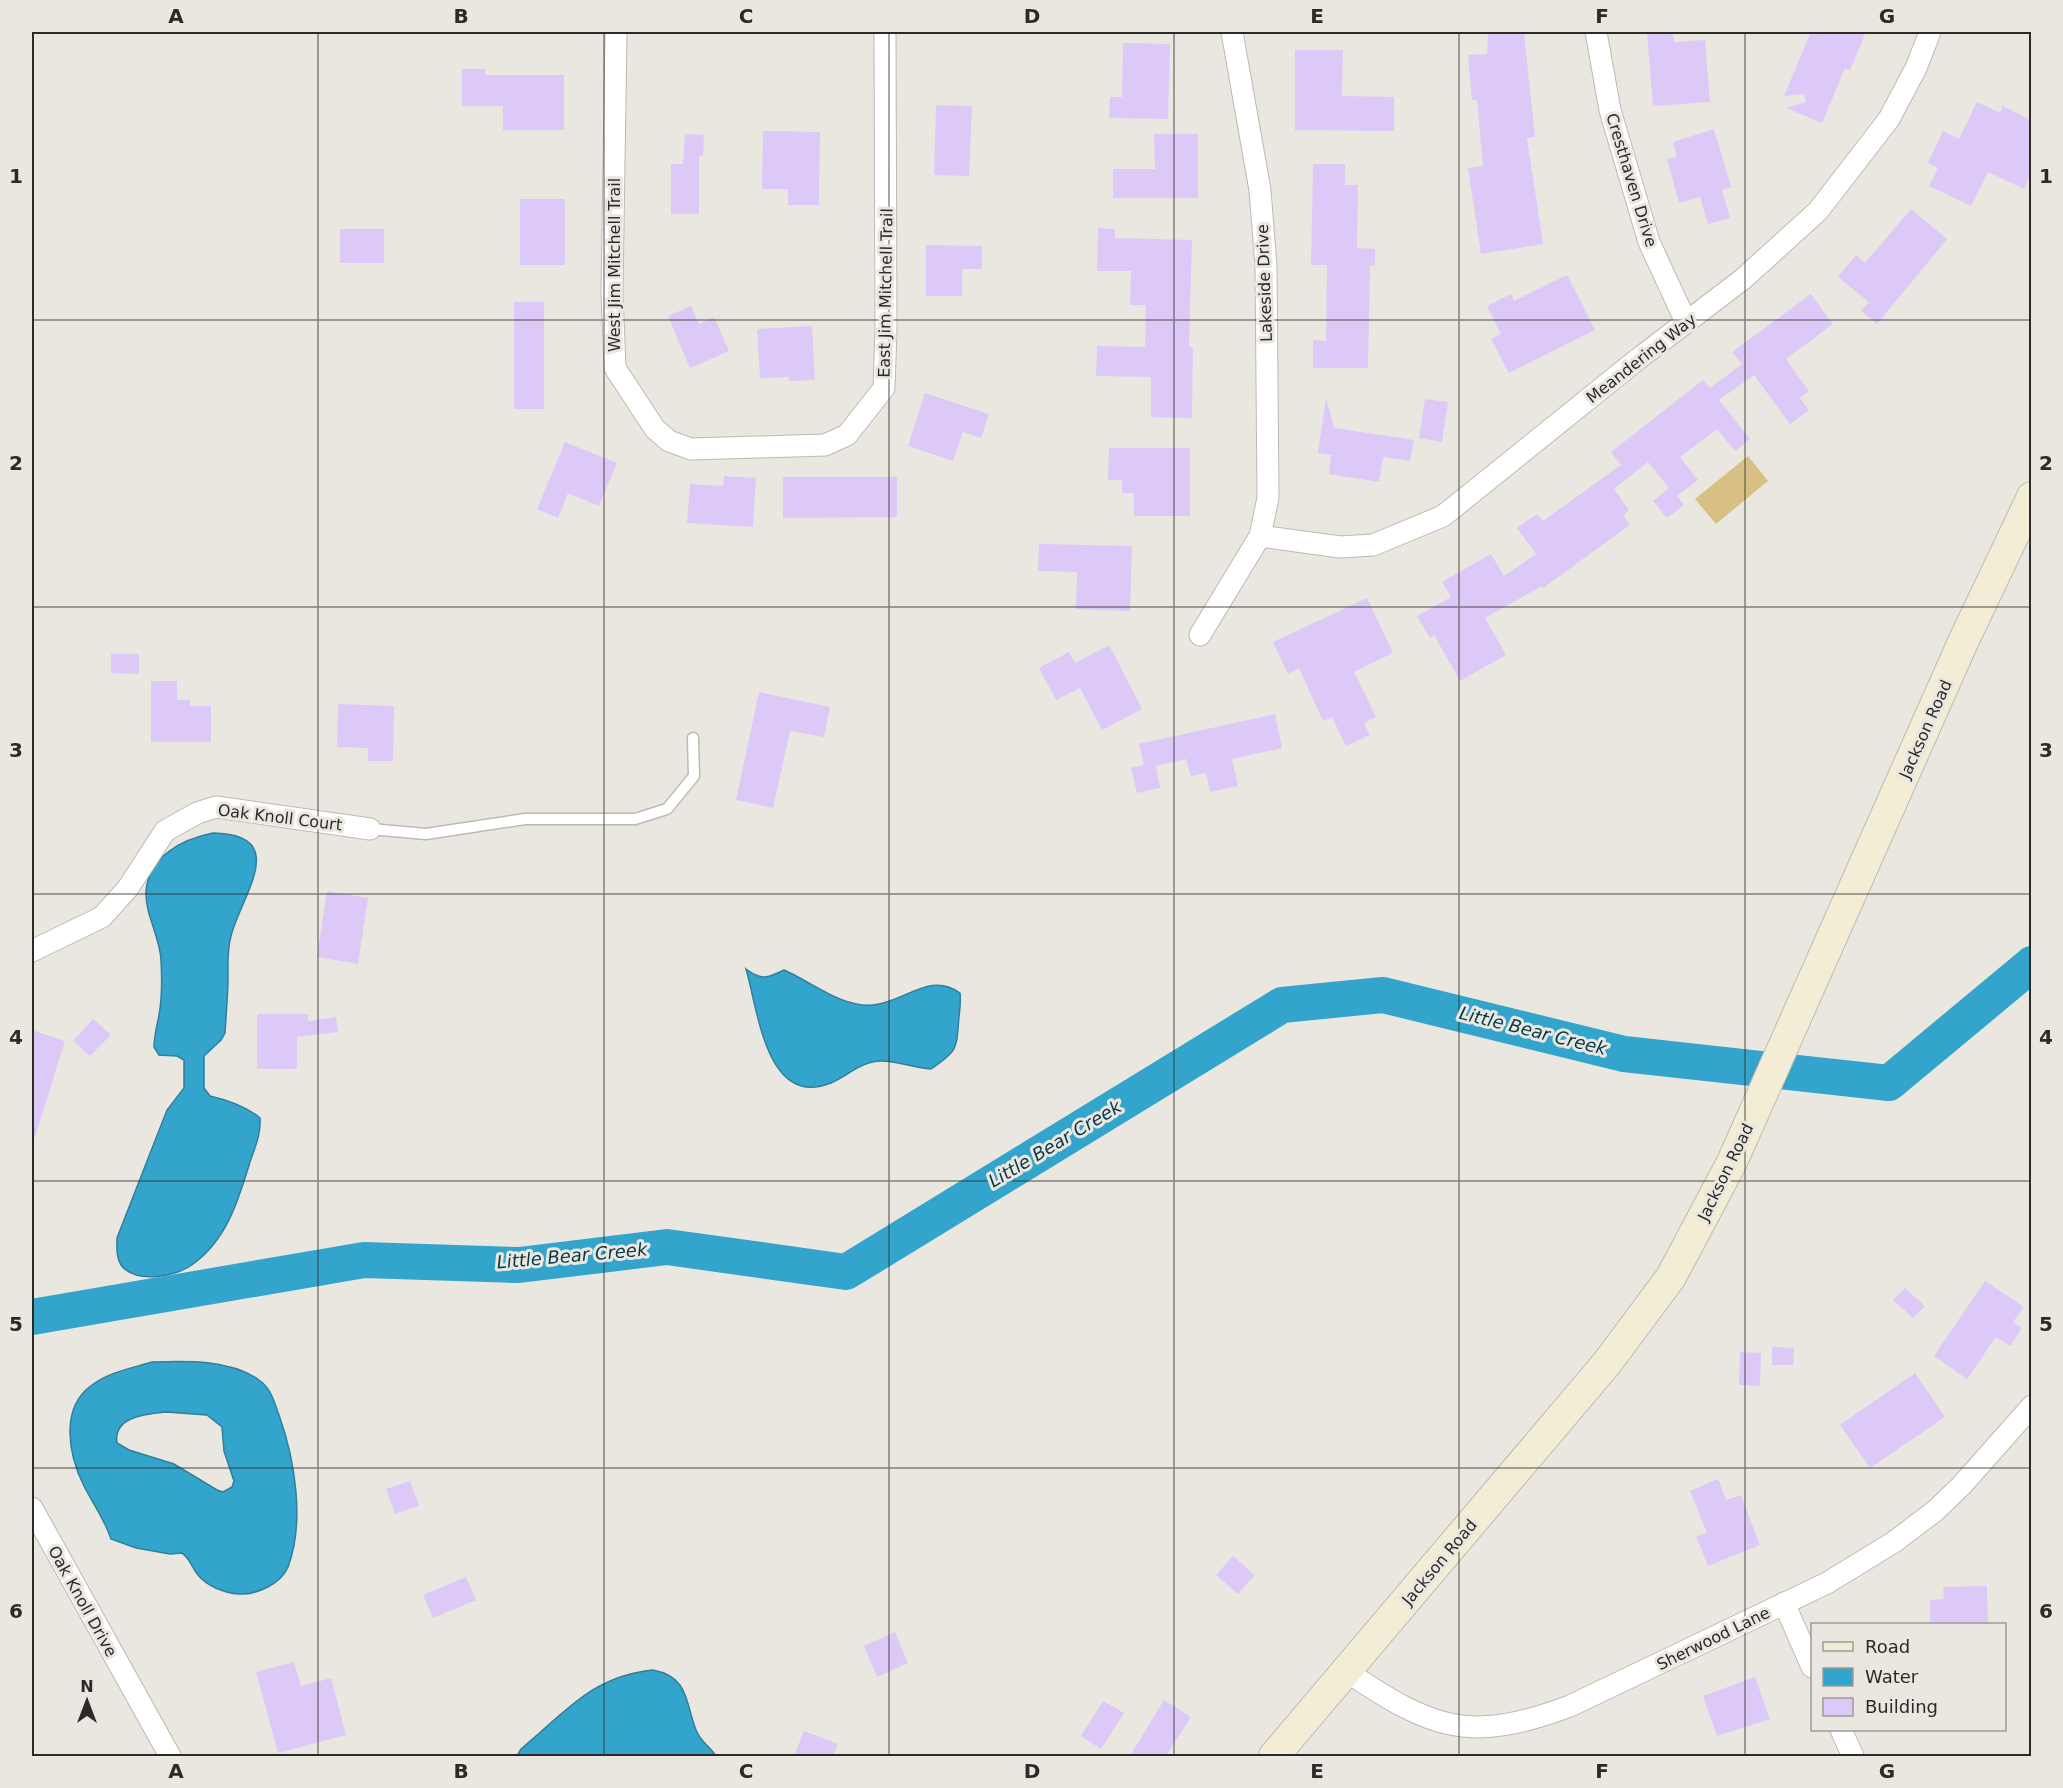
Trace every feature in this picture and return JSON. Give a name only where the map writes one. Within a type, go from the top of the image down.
[{"type":"main road","name":"Jackson Road","points":[[1274,1756],[1607,1363],[1671,1277],[1751,1120],[1796,1023],[1963,642],[2031,497]]},
{"type":"street","name":"West Jim Mitchell Trail","points":[[615,32],[612,293],[615,368],[645,416],[669,441],[691,449],[743,449]]},
{"type":"street","name":"East Jim Mitchell Trail","points":[[743,449],[825,445],[847,435],[884,388],[886,330],[885,32]]},
{"type":"street","name":"Lakeside Drive","points":[[1200,635],[1260,536],[1268,498],[1266,266],[1259,179],[1232,32]]},
{"type":"street","name":"Cresthaven Drive","points":[[1596,32],[1610,110],[1649,242],[1686,322]]},
{"type":"street","name":"Meandering Way","points":[[1260,536],[1340,547],[1373,546],[1443,516],[1743,279],[1818,211],[1889,119],[1916,68],[1930,32]]},
{"type":"street","name":"Oak Knoll Court","points":[[32,951],[102,917],[128,888],[165,831],[197,813],[216,807],[370,829]]},
{"type":"street","name":"Sherwood Lane","points":[[1346,1671],[1393,1703],[1433,1721],[1471,1727],[1527,1722],[1570,1706],[1827,1583],[1875,1554],[1935,1511],[1961,1486],[2031,1406]]},
{"type":"street","name":"Oak Knoll Drive","points":[[32,1508],[170,1756]]},
{"type":"street","points":[[1784,1603],[1811,1665]]},
{"type":"street","points":[[1841,1731],[1853,1756]]},
{"type":"lane","points":[[370,829],[426,834],[525,819],[635,819],[667,809],[694,776],[693,738]]},
{"type":"shaded area","points":[[1748,456],[1768,481],[1716,524],[1695,499]]},
{"type":"water","points":[[213,833],[237,836],[251,844],[256,855],[251,886],[236,920],[230,941],[225,1033],[204,1056],[204,1088],[210,1096],[236,1104],[255,1114],[260,1118],[260,1130],[236,1205],[215,1243],[186,1269],[167,1275],[136,1275],[127,1271],[119,1262],[117,1238],[167,1110],[184,1088],[184,1060],[177,1056],[159,1055],[154,1047],[162,980],[160,951],[146,900],[148,879],[153,868],[169,851],[190,840]]},
{"type":"water","points":[[746,969],[761,977],[774,975],[784,970],[827,993],[861,1005],[885,1003],[928,986],[949,987],[960,993],[956,1043],[951,1053],[931,1069],[881,1061],[867,1063],[831,1083],[809,1087],[792,1082],[779,1069],[769,1051],[761,1030]]},
{"type":"water","points":[[152,1362],[207,1363],[235,1368],[263,1383],[274,1400],[290,1451],[297,1511],[296,1531],[288,1567],[280,1579],[267,1587],[246,1594],[222,1590],[202,1579],[182,1553],[170,1554],[136,1548],[111,1539],[74,1461],[70,1433],[71,1419],[75,1406],[92,1385],[113,1374]],"holes":[[[166,1412],[207,1415],[222,1427],[224,1451],[234,1481],[232,1487],[223,1492],[174,1464],[129,1450],[117,1443],[120,1427],[133,1418]]]},
{"type":"water","points":[[653,1670],[665,1673],[680,1684],[698,1734],[716,1756],[517,1756],[521,1749],[566,1709],[596,1688],[632,1674]]},
{"type":"building","points":[[1488,32],[1524,32],[1535,137],[1527,138],[1543,244],[1481,254],[1468,168],[1483,166],[1477,100],[1472,100],[1468,55],[1487,54]]},
{"type":"building","points":[[1647,32],[1673,32],[1674,42],[1705,40],[1710,102],[1653,106]]},
{"type":"building","points":[[1811,32],[1866,32],[1850,70],[1845,68],[1822,123],[1786,108],[1806,102],[1804,94],[1784,96]]},
{"type":"building","points":[[1123,43],[1170,44],[1168,119],[1109,118],[1110,97],[1122,97]]},
{"type":"building","points":[[1295,50],[1343,50],[1342,96],[1394,97],[1394,131],[1295,130]]},
{"type":"building","points":[[462,69],[485,69],[485,75],[564,75],[564,130],[503,130],[503,106],[462,106]]},
{"type":"building","points":[[1977,102],[2000,113],[2003,106],[2031,120],[2031,173],[2024,189],[1988,172],[1971,206],[1929,186],[1938,168],[1928,163],[1943,131],[1959,139]]},
{"type":"building","points":[[936,105],[972,106],[969,176],[934,175]]},
{"type":"building","points":[[1714,129],[1731,187],[1722,190],[1730,218],[1708,224],[1700,197],[1679,203],[1667,159],[1677,157],[1673,142]]},
{"type":"building","points":[[763,131],[820,132],[819,205],[788,205],[788,189],[762,189]]},
{"type":"building","points":[[685,134],[704,135],[703,156],[699,156],[699,214],[671,214],[671,164],[683,164]]},
{"type":"building","points":[[1154,134],[1198,134],[1198,198],[1113,198],[1113,169],[1155,169]]},
{"type":"building","points":[[1313,164],[1345,164],[1345,185],[1358,185],[1357,248],[1375,249],[1375,266],[1370,266],[1368,368],[1313,368],[1313,340],[1326,341],[1327,265],[1311,265]]},
{"type":"building","points":[[520,199],[565,199],[565,265],[520,265]]},
{"type":"building","points":[[1911,209],[1947,239],[1877,324],[1861,311],[1869,302],[1838,277],[1856,255],[1865,263]]},
{"type":"building","points":[[1098,228],[1115,229],[1115,238],[1192,240],[1189,347],[1193,347],[1192,418],[1151,417],[1151,377],[1096,376],[1097,346],[1145,347],[1146,305],[1130,305],[1131,271],[1097,271]]},
{"type":"building","points":[[340,229],[384,229],[384,263],[340,263]]},
{"type":"building","points":[[926,245],[982,246],[982,269],[962,269],[962,296],[926,296]]},
{"type":"building","points":[[1567,275],[1595,330],[1509,373],[1491,339],[1501,334],[1487,306],[1511,294],[1514,301]]},
{"type":"building","points":[[1811,294],[1833,324],[1786,359],[1809,391],[1800,398],[1809,410],[1790,424],[1754,375],[1719,400],[1750,439],[1735,451],[1717,429],[1680,457],[1698,480],[1677,496],[1684,505],[1667,518],[1653,501],[1669,488],[1648,462],[1614,489],[1629,510],[1623,515],[1630,525],[1543,588],[1542,586],[1485,618],[1506,655],[1460,681],[1434,635],[1430,638],[1417,616],[1451,597],[1442,582],[1491,554],[1504,576],[1536,554],[1517,528],[1537,514],[1543,521],[1621,465],[1611,452],[1703,380],[1710,388],[1742,364],[1732,352]]},
{"type":"building","points":[[514,302],[544,302],[544,409],[514,409]]},
{"type":"building","points":[[691,306],[699,324],[714,317],[729,351],[690,368],[668,316]]},
{"type":"building","points":[[812,326],[815,380],[789,381],[789,377],[760,378],[757,329]]},
{"type":"building","points":[[925,393],[989,414],[981,438],[963,432],[953,461],[908,446]]},
{"type":"building","points":[[1326,397],[1334,428],[1414,440],[1410,461],[1383,457],[1379,482],[1329,474],[1331,455],[1318,453]]},
{"type":"building","points":[[1425,399],[1448,402],[1442,442],[1419,438]]},
{"type":"building","points":[[565,442],[617,463],[599,506],[568,493],[558,518],[537,509]]},
{"type":"building","points":[[1109,448],[1190,448],[1190,516],[1134,516],[1134,493],[1122,493],[1122,480],[1108,480]]},
{"type":"building","points":[[724,476],[756,478],[753,527],[687,523],[690,484],[723,486]]},
{"type":"building","points":[[783,477],[897,477],[897,517],[783,518]]},
{"type":"building","points":[[1039,544],[1132,546],[1130,611],[1076,609],[1077,572],[1038,571]]},
{"type":"building","points":[[1367,598],[1393,653],[1354,672],[1376,717],[1364,723],[1370,735],[1346,746],[1332,717],[1323,721],[1299,668],[1288,674],[1273,642]]},
{"type":"building","points":[[1109,645],[1142,709],[1102,730],[1080,688],[1056,700],[1039,668],[1069,652],[1075,663]]},
{"type":"building","points":[[111,654],[139,654],[139,674],[111,673]]},
{"type":"building","points":[[151,681],[177,681],[177,700],[190,700],[190,706],[211,706],[211,742],[151,742]]},
{"type":"building","points":[[759,692],[830,707],[824,737],[790,731],[773,808],[736,800]]},
{"type":"building","points":[[338,704],[394,706],[393,761],[368,761],[368,748],[337,747]]},
{"type":"building","points":[[1275,714],[1282,748],[1232,759],[1238,786],[1210,792],[1206,773],[1191,776],[1186,759],[1156,766],[1160,788],[1137,793],[1131,768],[1144,765],[1139,744]]},
{"type":"building","points":[[327,891],[368,898],[358,964],[317,957]]},
{"type":"building","points":[[257,1014],[308,1014],[308,1021],[336,1017],[338,1032],[297,1037],[297,1069],[257,1069]]},
{"type":"building","points":[[93,1019],[111,1035],[90,1056],[73,1041]]},
{"type":"building","points":[[32,1030],[65,1041],[35,1137],[32,1137]]},
{"type":"building","points":[[1985,1281],[2024,1307],[2013,1322],[2022,1328],[2010,1346],[1996,1337],[1967,1379],[1934,1356]]},
{"type":"building","points":[[1905,1288],[1925,1306],[1913,1318],[1893,1300]]},
{"type":"building","points":[[1772,1347],[1794,1348],[1793,1365],[1772,1365]]},
{"type":"building","points":[[1740,1352],[1761,1353],[1760,1386],[1739,1385]]},
{"type":"building","points":[[1915,1373],[1945,1417],[1870,1468],[1840,1425]]},
{"type":"building","points":[[1718,1479],[1726,1500],[1741,1495],[1760,1545],[1708,1566],[1696,1536],[1707,1533],[1690,1491]]},
{"type":"building","points":[[410,1481],[419,1506],[395,1514],[386,1489]]},
{"type":"building","points":[[1233,1556],[1255,1575],[1238,1594],[1216,1575]]},
{"type":"building","points":[[466,1577],[476,1600],[433,1618],[423,1595]]},
{"type":"building","points":[[1987,1586],[1988,1623],[1930,1623],[1930,1600],[1944,1599],[1943,1587]]},
{"type":"building","points":[[895,1632],[908,1663],[877,1677],[864,1646]]},
{"type":"building","points":[[294,1662],[301,1686],[331,1678],[346,1735],[278,1753],[256,1672]]},
{"type":"building","points":[[1755,1677],[1770,1719],[1717,1736],[1703,1696]]},
{"type":"building","points":[[1164,1700],[1191,1717],[1166,1756],[1130,1756]]},
{"type":"building","points":[[1103,1701],[1124,1713],[1101,1749],[1081,1736]]},
{"type":"building","points":[[804,1731],[838,1744],[833,1756],[794,1756]]},
{"type":"waterway","name":"Little Bear Creek","points":[[32,1317],[364,1260],[519,1265],[667,1247],[846,1272],[1282,1005],[1383,995],[1624,1054],[1889,1083],[2032,964]]}]
